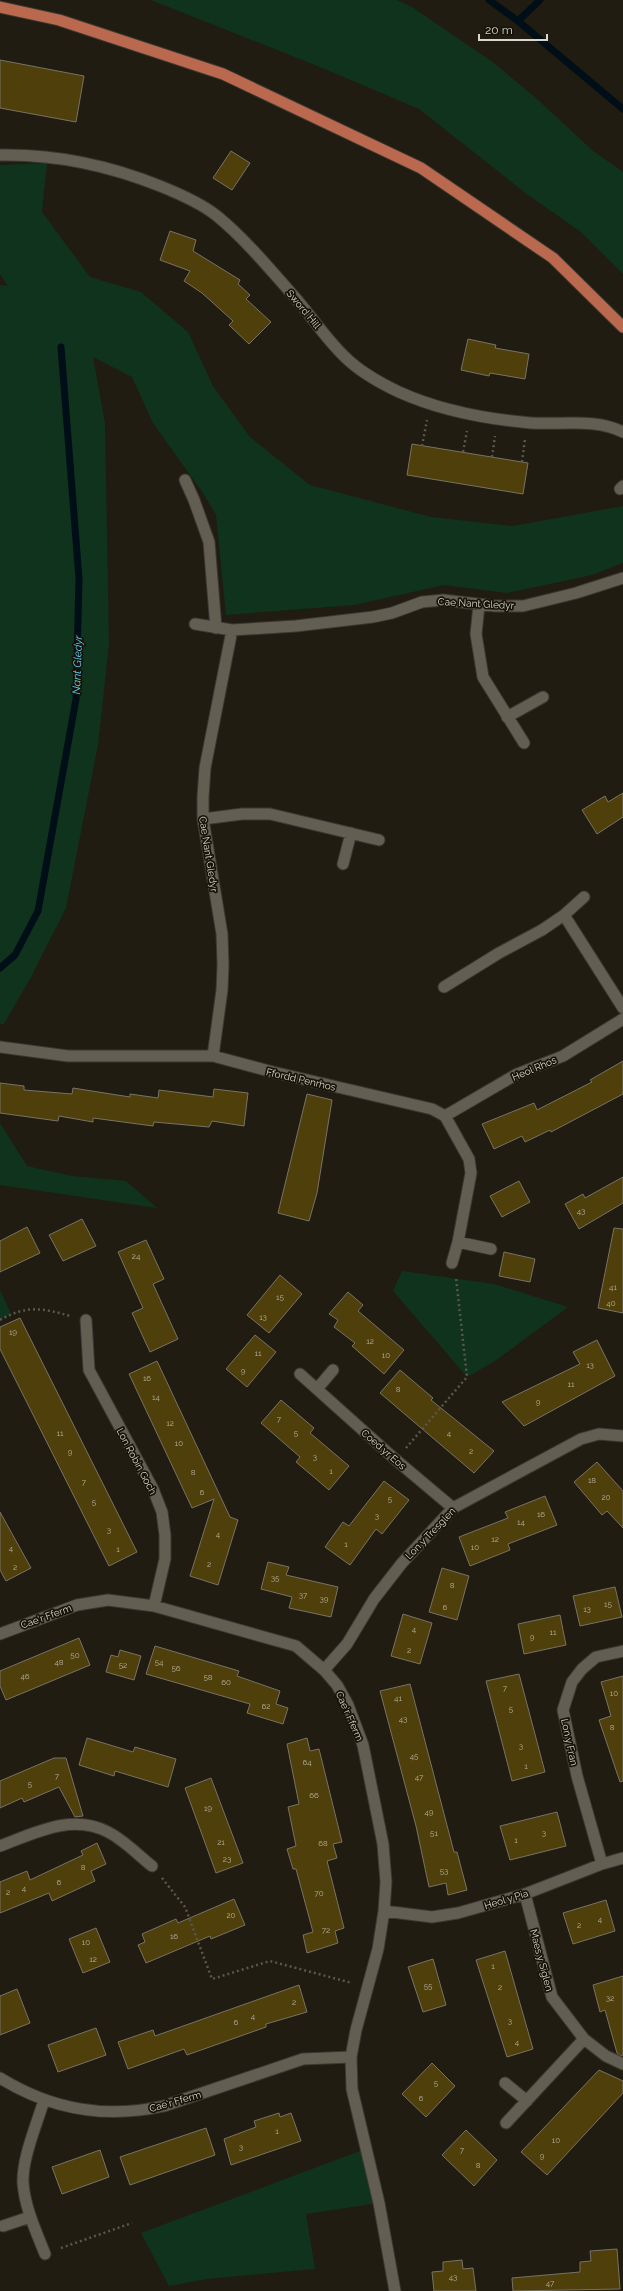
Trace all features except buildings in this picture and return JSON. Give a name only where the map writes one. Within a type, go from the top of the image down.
[{"type":"main road","points":[[0,7],[59,20],[223,74],[420,168],[553,258],[623,327]]},
{"type":"street","name":"Sword Hill","points":[[0,155],[55,156],[92,163],[134,175],[180,194],[216,215],[247,244],[345,358],[382,383],[402,393],[431,405],[472,416],[532,423],[599,425],[623,432]]},
{"type":"street","points":[[185,480],[209,542],[216,628]]},
{"type":"street","name":"Cae Nant Gledyr","points":[[195,624],[232,630],[296,626],[373,617],[392,613],[422,602],[443,600],[478,604],[523,606],[576,593],[623,578]]},
{"type":"street","points":[[478,604],[476,634],[483,677],[524,743]]},
{"type":"street","name":"Cae Nant Gledyr","points":[[214,1056],[224,965],[222,934],[203,819],[205,768],[232,630]]},
{"type":"street","points":[[507,717],[543,697]]},
{"type":"street","points":[[203,819],[242,814],[270,814],[379,840]]},
{"type":"street","points":[[342,864],[351,834]]},
{"type":"street","points":[[444,987],[499,952],[542,930],[564,915],[584,897]]},
{"type":"street","points":[[564,915],[623,1008]]},
{"type":"street","name":"Heol Rhos","points":[[445,1116],[517,1074],[563,1056],[623,1019]]},
{"type":"street","name":"Ffordd Penrhos","points":[[0,1046],[68,1056],[214,1056],[272,1072],[420,1106],[445,1116]]},
{"type":"street","points":[[445,1116],[469,1159],[471,1173],[458,1242],[452,1263]]},
{"type":"street","points":[[458,1242],[491,1249]]},
{"type":"street","name":"Lon Robin Goch","points":[[86,1320],[89,1370],[153,1489],[162,1512],[165,1535],[165,1559],[154,1606]]},
{"type":"street","points":[[316,1389],[333,1370]]},
{"type":"street","name":"Coed yr Eos","points":[[300,1374],[396,1460],[453,1508]]},
{"type":"street","name":"Lon y Tresglen","points":[[324,1670],[347,1644],[374,1599],[402,1563],[453,1508],[581,1439],[599,1434],[623,1436]]},
{"type":"street","name":"Cae'r Fferm","points":[[0,1634],[77,1605],[108,1600],[154,1606],[296,1646],[324,1670],[337,1685],[348,1705],[363,1745],[383,1844],[386,1882],[384,1910],[378,1948],[356,2030],[351,2057],[352,2089],[378,2204],[395,2291]]},
{"type":"street","name":"Lon y Fran","points":[[602,1864],[577,1776],[563,1710],[572,1682],[582,1669],[596,1657],[623,1651]]},
{"type":"street","points":[[0,1846],[55,1826],[72,1823],[91,1824],[110,1833],[152,1866]]},
{"type":"street","name":"Heol y Pia","points":[[384,1910],[432,1917],[458,1913],[525,1894],[602,1864],[623,1858]]},
{"type":"street","name":"Maes y Siglen","points":[[525,1894],[552,1997],[584,2039],[606,2056],[623,2064]]},
{"type":"street","points":[[506,2123],[584,2039]]},
{"type":"street","name":"Cae'r Fferm","points":[[0,2078],[44,2100],[105,2113],[145,2110],[164,2106],[303,2059],[351,2057]]},
{"type":"street","points":[[505,2083],[527,2102]]},
{"type":"street","points":[[44,2100],[25,2162],[23,2182],[30,2217],[45,2254]]},
{"type":"street","points":[[3,2226],[30,2217]]},
{"type":"path","points":[[422,446],[428,416]]},
{"type":"path","points":[[463,452],[468,425]]},
{"type":"path","points":[[492,457],[496,430]]},
{"type":"path","points":[[522,462],[526,432]]},
{"type":"path","points":[[396,1460],[467,1377],[455,1272],[452,1263]]},
{"type":"path","points":[[0,1320],[11,1314],[41,1308],[86,1320]]},
{"type":"path","points":[[152,1866],[185,1907],[212,1979],[270,1961],[367,1988]]},
{"type":"path","points":[[45,2254],[132,2223]]},
{"type":"green space","points":[[151,0],[397,0],[412,7],[494,63],[538,100],[592,150],[623,172],[623,274],[581,232],[528,195],[419,109],[325,69]]},
{"type":"green space","points":[[47,163],[42,212],[90,277],[141,292],[188,332],[213,386],[250,437],[310,485],[431,517],[513,526],[623,506],[623,563],[592,575],[507,593],[444,585],[354,605],[226,615],[216,515],[203,493],[153,423],[132,377],[93,357],[105,423],[109,644],[98,745],[66,908],[31,977],[4,1024],[0,1024],[0,285],[8,286],[0,274],[0,165]]},
{"type":"green space","points":[[0,1123],[27,1166],[72,1176],[126,1181],[157,1208],[0,1185]]},
{"type":"green space","points":[[402,1271],[494,1284],[568,1307],[495,1361],[467,1377],[393,1291]]},
{"type":"green space","points":[[0,1290],[11,1314],[0,1320]]},
{"type":"green space","points":[[365,2149],[379,2203],[306,2214],[315,2269],[206,2279],[169,2286],[141,2233]]},
{"type":"waterway","points":[[489,0],[518,21],[623,109]]},
{"type":"waterway","points":[[518,21],[540,0]]},
{"type":"waterway","name":"Nant Gledyr","points":[[0,968],[15,955],[38,911],[76,699],[79,579],[61,347]]}]
